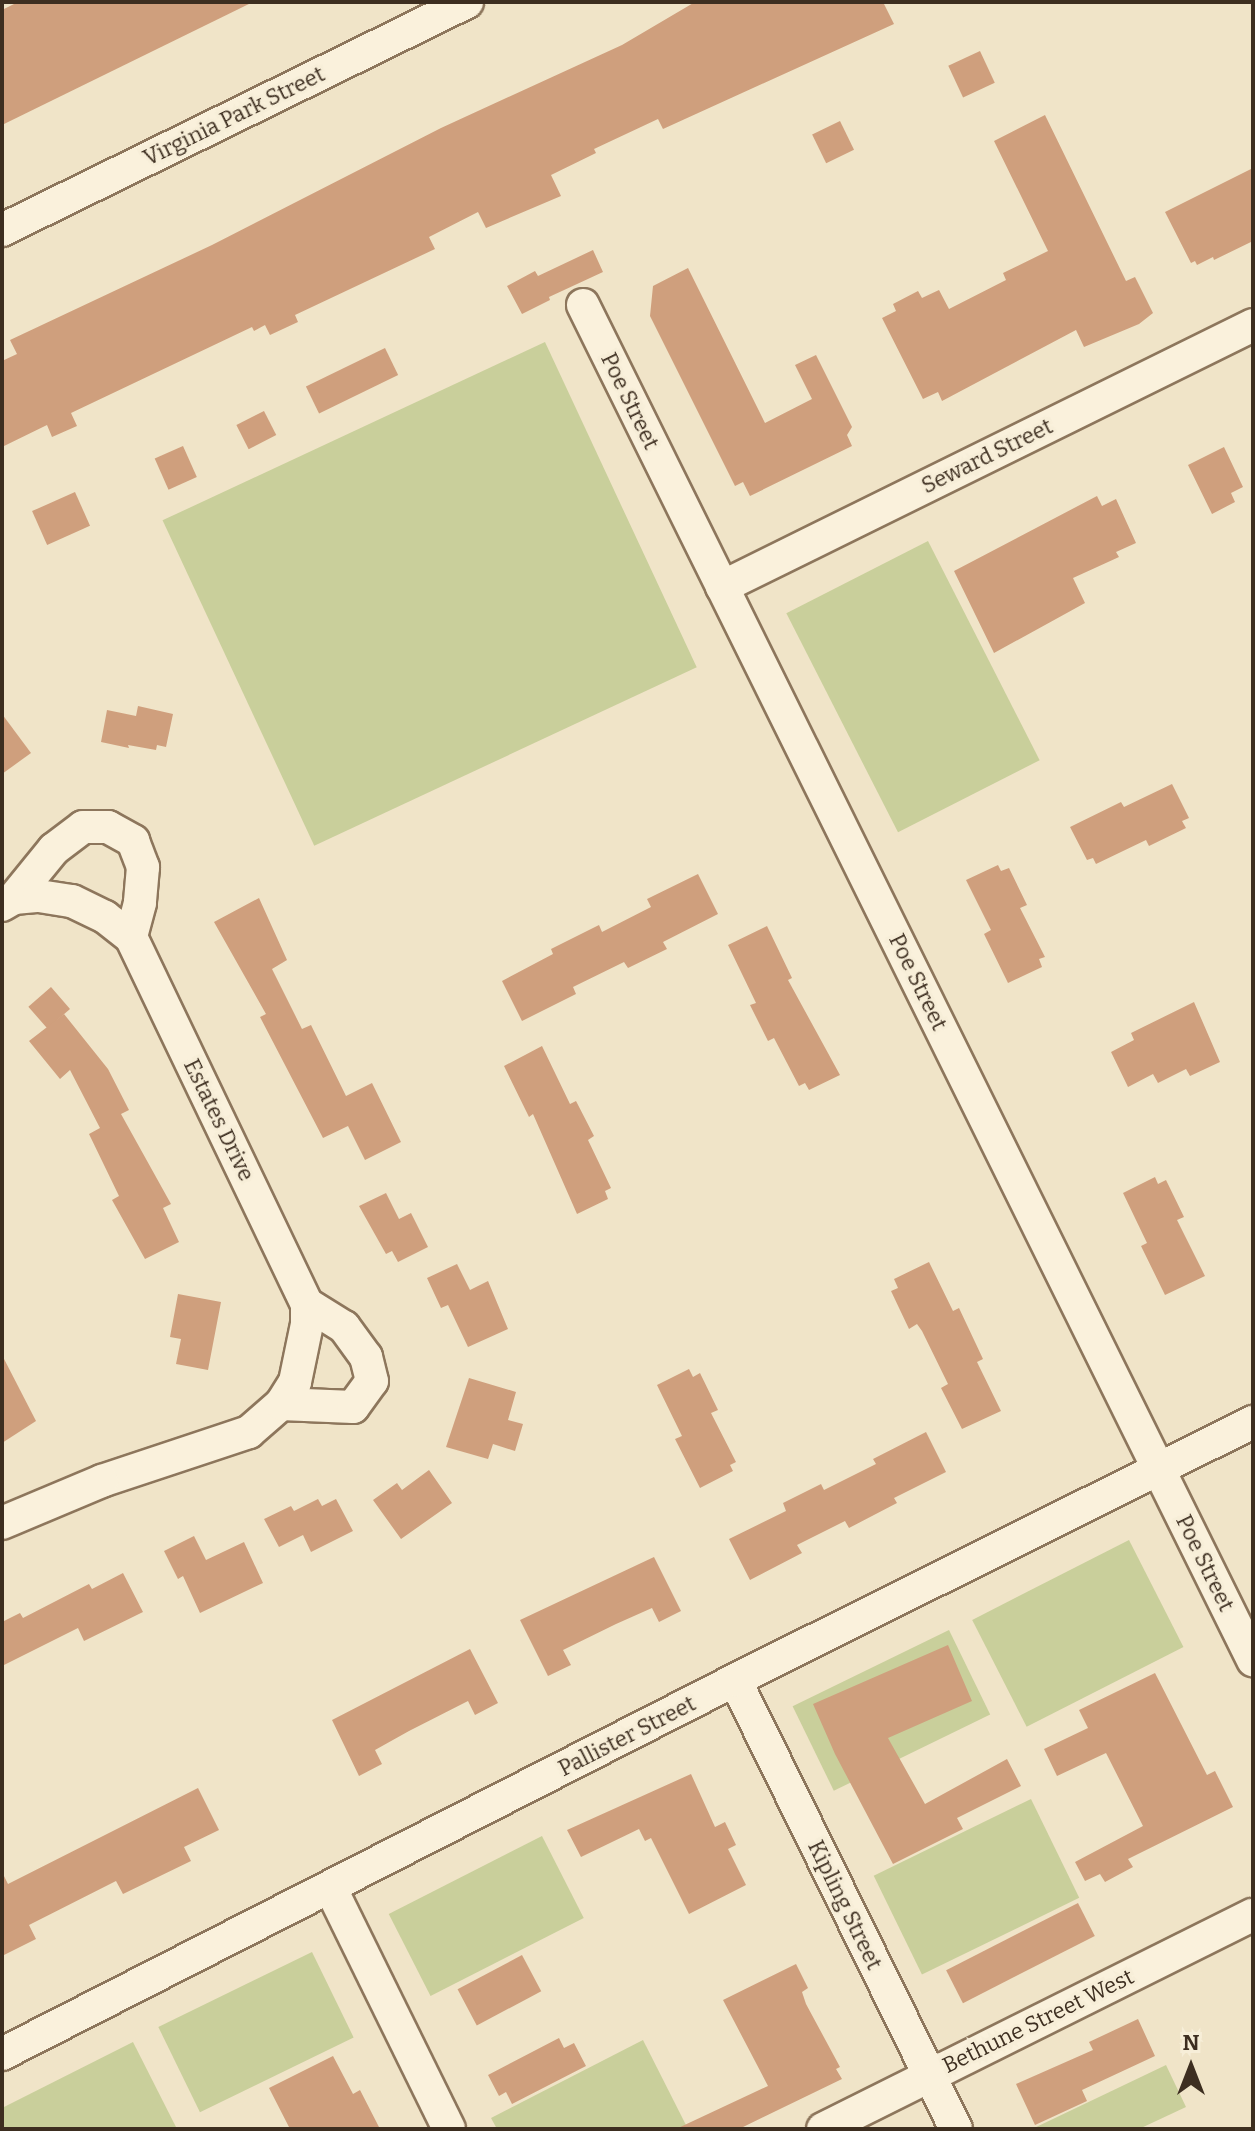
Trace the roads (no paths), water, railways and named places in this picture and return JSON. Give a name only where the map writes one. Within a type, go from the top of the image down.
[{"type":"street","name":"Virginia Park Street","points":[[2,230],[467,2]]},
{"type":"street","name":"Poe Street","points":[[583,305],[1253,1660]]},
{"type":"street","name":"Seward Street","points":[[722,587],[1253,325]]},
{"type":"street","name":"Estates Drive","points":[[8,902],[54,849],[83,827],[108,827],[133,841],[143,867],[140,903],[131,937]]},
{"type":"street","name":"Estates Drive","points":[[2,1523],[102,1481],[249,1432],[281,1404],[295,1382],[305,1348],[307,1304],[131,937],[105,917],[72,901],[39,896],[8,902]]},
{"type":"street","points":[[281,1404],[353,1407],[372,1381],[366,1357],[344,1327],[307,1304]]},
{"type":"street","name":"Pallister Street","points":[[2,2054],[331,1889],[735,1680],[1253,1422]]},
{"type":"street","name":"Kipling Street","points":[[735,1680],[956,2129]]},
{"type":"street","points":[[331,1889],[449,2129]]},
{"type":"street","name":"Bethune Street West","points":[[823,2129],[1253,1915]]}]
